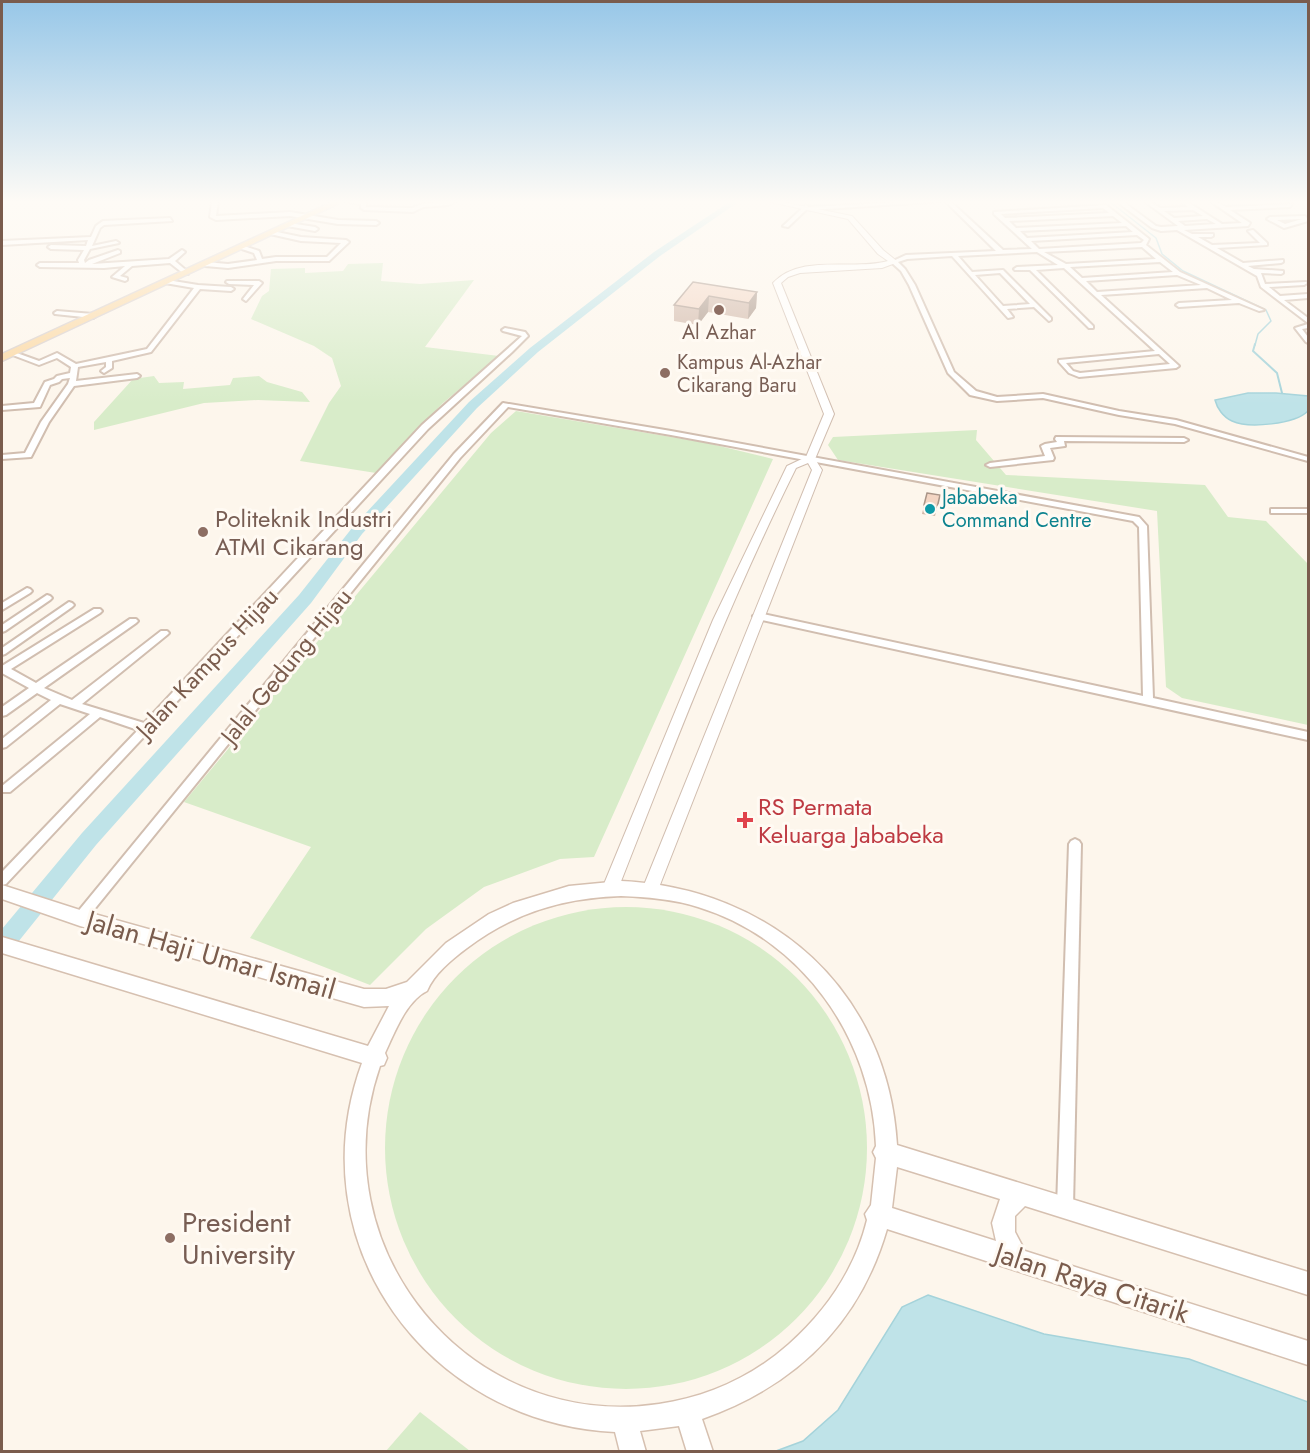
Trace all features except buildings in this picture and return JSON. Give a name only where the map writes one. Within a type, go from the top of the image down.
[{"type":"main road","points":[[2,358],[195,269]]},
{"type":"main road","points":[[612,884],[652,885],[686,890],[719,901],[751,915],[787,940],[820,971],[847,1008],[867,1052],[880,1100],[884,1152],[876,1214],[852,1278],[811,1336],[755,1383],[688,1413],[625,1424],[553,1418],[487,1391],[432,1348],[392,1296],[367,1236],[357,1175],[361,1114],[376,1058],[420,985],[454,950],[476,932],[508,913],[542,898],[612,884]]},
{"type":"main road","name":"Jalan Haji Umar Ismail","points":[[9,895],[76,917],[376,1000],[404,993],[420,985]]},
{"type":"main road","name":"Jalan Haji Umar Ismail","points":[[2,945],[376,1058]]},
{"type":"main road","points":[[884,1152],[1308,1284]]},
{"type":"main road","points":[[1018,1260],[1006,1242],[1002,1224],[1012,1201],[1026,1195]]},
{"type":"main road","name":"Jalan Raya Citarik","points":[[876,1214],[1308,1353]]},
{"type":"main road","points":[[688,1413],[700,1452]]},
{"type":"main road","points":[[625,1424],[633,1452]]},
{"type":"street","points":[[125,269],[115,276],[125,279]]},
{"type":"street","points":[[181,269],[186,273]]},
{"type":"street","points":[[810,459],[823,432],[828,410],[777,283],[786,274],[841,269]]},
{"type":"street","points":[[902,269],[912,285],[951,374],[973,393],[997,399],[1043,396],[1119,413],[1176,422],[1306,457]]},
{"type":"street","points":[[965,269],[1010,317]]},
{"type":"street","points":[[1032,269],[1091,327]]},
{"type":"street","points":[[1068,269],[1161,352],[1176,367],[1079,375],[1071,372],[1061,361],[1161,352]]},
{"type":"street","points":[[1173,269],[1261,310]]},
{"type":"street","points":[[1248,269],[1261,277],[1263,286],[1308,321]]},
{"type":"street","points":[[970,274],[1001,271],[1049,319]]},
{"type":"street","points":[[1253,271],[1281,272]]},
{"type":"street","points":[[1080,280],[1178,273]]},
{"type":"street","points":[[167,282],[223,288],[230,283],[259,283],[246,299]]},
{"type":"street","points":[[1263,286],[1304,283]]},
{"type":"street","points":[[12,353],[39,363],[57,356],[75,366],[109,361],[149,351],[198,287]]},
{"type":"street","points":[[1095,294],[1209,287]]},
{"type":"street","points":[[1280,298],[1308,296]]},
{"type":"street","points":[[1179,305],[1239,300]]},
{"type":"street","points":[[1002,308],[1036,305]]},
{"type":"street","points":[[57,313],[93,316]]},
{"type":"street","points":[[1300,314],[1308,313]]},
{"type":"street","points":[[1308,326],[1298,328],[1305,332],[1308,341]]},
{"type":"street","name":"Jalan Kampus Hijau","points":[[2,880],[283,583],[425,427],[525,336],[523,333],[505,330]]},
{"type":"street","points":[[104,371],[109,368],[109,361]]},
{"type":"street","points":[[2,457],[28,455],[45,422],[72,384],[75,366]]},
{"type":"street","points":[[2,408],[37,405],[47,383],[74,375]]},
{"type":"street","points":[[72,384],[137,376]]},
{"type":"street","name":"Jalal Gedung Hijau","points":[[76,917],[457,456],[504,406],[510,405],[810,459]]},
{"type":"street","points":[[990,465],[1051,457],[1045,446],[1062,444],[1059,439],[1184,440],[1176,422]]},
{"type":"street","points":[[652,885],[817,470],[810,459]]},
{"type":"street","points":[[612,884],[677,720],[739,576],[792,466],[810,459],[1131,518],[1140,522],[1143,526],[1148,700]]},
{"type":"street","points":[[1274,511],[1308,512]]},
{"type":"street","points":[[2,607],[27,591]]},
{"type":"street","points":[[2,629],[47,598]]},
{"type":"street","points":[[2,652],[69,605]]},
{"type":"street","points":[[2,670],[97,611]]},
{"type":"street","points":[[758,616],[1308,736]]},
{"type":"street","points":[[2,712],[133,621]]},
{"type":"street","points":[[73,705],[164,633]]},
{"type":"street","points":[[2,670],[59,700],[146,728]]},
{"type":"street","points":[[2,744],[59,700]]},
{"type":"street","points":[[6,789],[98,714]]},
{"type":"street","points":[[1065,1207],[1075,844]]},
{"type":"green space","points":[[271,269],[305,269],[305,273],[343,271],[345,269],[382,269],[381,281],[420,284],[474,280],[425,347],[499,356],[443,403],[376,473],[300,461],[329,403],[341,386],[332,358],[314,346],[251,319],[262,296],[269,291]]},
{"type":"green space","points":[[154,376],[159,383],[184,382],[183,389],[230,385],[233,378],[259,376],[267,382],[302,392],[310,402],[258,400],[204,403],[94,430],[94,422],[133,379]]},
{"type":"green space","points":[[516,411],[707,443],[773,459],[594,857],[560,859],[484,887],[426,929],[370,985],[250,938],[311,847],[184,802],[491,433]]},
{"type":"green space","points":[[977,430],[976,440],[1006,475],[1205,485],[1228,517],[1266,521],[1308,564],[1308,725],[1182,698],[1166,687],[1157,511],[838,460],[828,445],[833,437]]},
{"type":"green space","points":[[626,907],[673,911],[718,925],[760,947],[797,977],[827,1014],[849,1056],[863,1101],[867,1148],[863,1195],[849,1240],[827,1282],[797,1319],[760,1349],[718,1371],[673,1385],[626,1389],[579,1385],[534,1371],[492,1349],[455,1319],[425,1282],[403,1240],[389,1195],[385,1148],[389,1101],[403,1056],[425,1014],[455,977],[492,947],[534,925],[579,911]]},
{"type":"green space","points":[[420,1412],[470,1451],[386,1451]]},
{"type":"water","points":[[1248,393],[1308,396],[1308,411],[1283,422],[1249,425],[1229,419],[1221,412],[1215,400]]},
{"type":"water","points":[[928,1295],[1044,1334],[1189,1359],[1308,1402],[1308,1451],[776,1451],[803,1441],[838,1410],[902,1307]]},
{"type":"waterway","points":[[2,945],[89,839],[305,599],[357,531],[473,405],[534,350],[638,269]]},
{"type":"waterway","points":[[1180,269],[1266,310],[1271,321],[1258,334],[1255,345]]},
{"type":"waterway","points":[[1255,344],[1253,351],[1277,373],[1282,393]]},
{"type":"place","name":"Al Azhar","points":[[719,310]]},
{"type":"place","name":"Kampus Al-Azhar Cikarang Baru","points":[[665,373]]},
{"type":"place","name":"Jababeka Command Centre","points":[[930,509]]},
{"type":"place","name":"Politeknik Industri ATMI Cikarang","points":[[203,532]]},
{"type":"place","name":"RS Permata Keluarga Jababeka","points":[[745,820]]},
{"type":"place","name":"President University","points":[[170,1238]]}]
